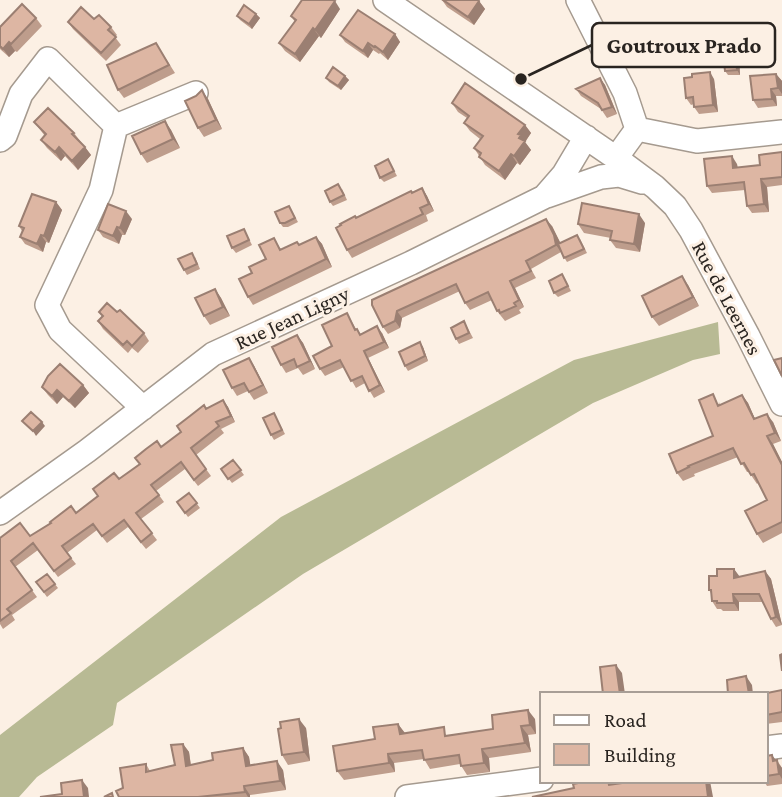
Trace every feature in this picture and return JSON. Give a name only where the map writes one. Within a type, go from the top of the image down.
[{"type":"street","name":"Rue de Leernes","points":[[385,0],[617,158],[675,206],[691,229],[782,404]]},
{"type":"street","points":[[578,0],[625,93],[637,130]]},
{"type":"street","points":[[2,135],[22,94],[48,59],[116,126]]},
{"type":"street","points":[[116,126],[196,93]]},
{"type":"street","points":[[116,126],[101,190],[47,304],[60,330],[143,408]]},
{"type":"street","points":[[637,130],[696,141],[782,132]]},
{"type":"street","points":[[617,158],[637,130]]},
{"type":"street","name":"Rue Jean Ligny","points":[[0,513],[213,354],[411,263],[544,197],[564,174],[586,137]]},
{"type":"street","points":[[544,197],[610,176],[619,176],[655,187]]},
{"type":"street","points":[[407,797],[540,779]]},
{"type":"green space","points":[[718,322],[720,354],[693,360],[593,403],[303,574],[117,703],[113,725],[37,777],[19,797],[0,797],[0,735],[281,517],[574,360]]},
{"type":"building","points":[[302,0],[335,1],[295,54],[279,43],[296,20],[291,16]]},
{"type":"building","points":[[443,0],[478,0],[479,1],[468,17]]},
{"type":"building","points":[[22,4],[36,18],[3,49],[0,46],[0,27]]},
{"type":"building","points":[[244,5],[256,14],[249,24],[237,16]]},
{"type":"building","points":[[81,7],[94,19],[99,15],[111,27],[108,30],[116,37],[101,53],[68,22]]},
{"type":"building","points":[[358,10],[395,34],[383,52],[368,43],[363,51],[340,35]]},
{"type":"building","points":[[156,43],[169,65],[118,90],[107,65]]},
{"type":"building","points":[[735,52],[737,70],[725,71],[723,54]]},
{"type":"building","points":[[333,67],[345,76],[338,86],[326,78]]},
{"type":"building","points":[[710,72],[713,105],[694,107],[693,97],[686,98],[684,78]]},
{"type":"building","points":[[776,74],[778,88],[771,89],[772,99],[753,100],[750,76]]},
{"type":"building","points":[[600,78],[612,107],[602,110],[598,103],[576,89]]},
{"type":"building","points":[[465,83],[525,125],[518,134],[521,135],[519,138],[525,141],[499,171],[479,157],[481,153],[474,148],[483,136],[464,123],[469,116],[452,103]]},
{"type":"building","points":[[202,90],[216,120],[198,128],[185,101]]},
{"type":"building","points":[[48,108],[85,147],[72,161],[59,147],[55,152],[41,140],[46,134],[34,122]]},
{"type":"building","points":[[165,121],[173,139],[141,154],[132,136]]},
{"type":"building","points":[[782,152],[782,177],[761,179],[764,204],[747,206],[744,182],[707,186],[704,159],[732,156],[733,168],[760,165],[759,155]]},
{"type":"building","points":[[388,159],[394,171],[380,178],[375,166]]},
{"type":"building","points":[[338,184],[344,195],[330,202],[325,191]]},
{"type":"building","points":[[422,188],[429,204],[420,208],[423,214],[347,250],[336,228],[340,224]]},
{"type":"building","points":[[32,194],[56,202],[44,236],[41,235],[37,244],[20,237],[24,228],[19,226]]},
{"type":"building","points":[[582,203],[639,214],[634,244],[610,240],[612,231],[578,224]]},
{"type":"building","points":[[108,204],[126,211],[120,228],[117,227],[113,236],[98,230]]},
{"type":"building","points":[[289,206],[295,218],[280,223],[275,212]]},
{"type":"building","points":[[546,219],[556,245],[526,261],[531,271],[510,281],[519,300],[514,303],[516,306],[500,313],[488,292],[465,303],[456,284],[397,311],[395,321],[383,327],[372,300]]},
{"type":"building","points":[[244,229],[249,240],[232,248],[227,236]]},
{"type":"building","points":[[577,235],[584,249],[564,258],[558,244]]},
{"type":"building","points":[[316,237],[326,259],[248,297],[239,279],[252,273],[249,267],[266,259],[259,245],[274,238],[280,250]]},
{"type":"building","points":[[192,253],[197,264],[184,270],[178,259]]},
{"type":"building","points":[[562,274],[568,286],[554,293],[549,281]]},
{"type":"building","points":[[682,276],[693,297],[652,317],[642,296]]},
{"type":"building","points":[[215,289],[223,307],[204,316],[195,298]]},
{"type":"building","points":[[107,303],[117,312],[120,310],[144,333],[132,346],[127,341],[123,345],[98,321],[103,316],[99,312]]},
{"type":"building","points":[[347,313],[360,335],[377,326],[384,342],[364,351],[380,385],[369,391],[362,376],[351,381],[340,360],[320,369],[313,356],[332,346],[322,325]]},
{"type":"building","points":[[464,321],[469,333],[456,339],[451,328]]},
{"type":"building","points":[[297,335],[310,361],[297,367],[294,359],[281,365],[272,347]]},
{"type":"building","points":[[420,342],[425,356],[405,366],[399,352]]},
{"type":"building","points":[[249,358],[263,385],[249,392],[244,383],[232,388],[223,370]]},
{"type":"building","points":[[782,358],[782,376],[774,360]]},
{"type":"building","points":[[60,364],[83,385],[69,401],[57,390],[52,396],[42,387]]},
{"type":"building","points":[[713,394],[718,406],[742,395],[754,419],[767,414],[775,433],[767,436],[782,465],[782,522],[757,534],[745,511],[767,500],[754,474],[751,475],[744,463],[741,464],[733,448],[677,473],[669,454],[713,436],[699,400]]},
{"type":"building","points":[[223,400],[231,416],[216,422],[219,426],[191,448],[206,469],[194,480],[181,462],[151,485],[159,495],[136,513],[152,533],[141,542],[124,520],[102,536],[93,524],[62,546],[71,558],[54,571],[33,543],[11,561],[32,590],[7,609],[11,613],[0,621],[0,538],[20,523],[30,536],[71,506],[76,513],[98,496],[93,489],[114,473],[119,479],[140,464],[135,458],[157,441],[161,447],[181,432],[177,426],[204,405],[206,409]]},
{"type":"building","points":[[31,412],[42,422],[33,431],[22,421]]},
{"type":"building","points":[[274,413],[282,430],[271,435],[263,418]]},
{"type":"building","points":[[233,460],[241,470],[228,479],[221,469]]},
{"type":"building","points":[[189,493],[197,503],[185,513],[177,502]]},
{"type":"building","points":[[717,569],[734,569],[734,578],[765,571],[776,617],[771,619],[759,594],[733,594],[734,603],[712,601],[709,576],[717,576]]},
{"type":"building","points":[[47,574],[55,584],[44,592],[36,582]]},
{"type":"building","points":[[616,665],[620,692],[603,692],[600,667]]},
{"type":"building","points":[[746,676],[749,692],[728,692],[727,680]]},
{"type":"building","points":[[782,690],[782,712],[768,715],[768,693]]},
{"type":"building","points":[[528,710],[530,725],[521,726],[525,743],[482,749],[484,763],[461,766],[459,755],[424,760],[422,750],[388,754],[389,763],[337,771],[333,746],[375,739],[373,727],[398,724],[400,734],[444,727],[445,736],[493,729],[492,715]]},
{"type":"building","points":[[299,719],[304,752],[282,755],[278,729],[281,728],[280,722]]},
{"type":"building","points":[[183,744],[186,766],[213,760],[212,753],[243,748],[246,766],[277,761],[280,781],[244,786],[245,792],[198,797],[119,797],[116,791],[123,788],[120,768],[146,764],[146,772],[175,765],[171,745]]},
{"type":"building","points":[[772,755],[773,761],[777,760],[779,774],[768,776],[768,756]]},
{"type":"building","points":[[82,780],[84,797],[40,797],[62,794],[61,783]]},
{"type":"building","points":[[706,783],[708,797],[532,797],[574,788],[573,784]]},
{"type":"place","name":"Goutroux Prado","points":[[521,79]]}]
